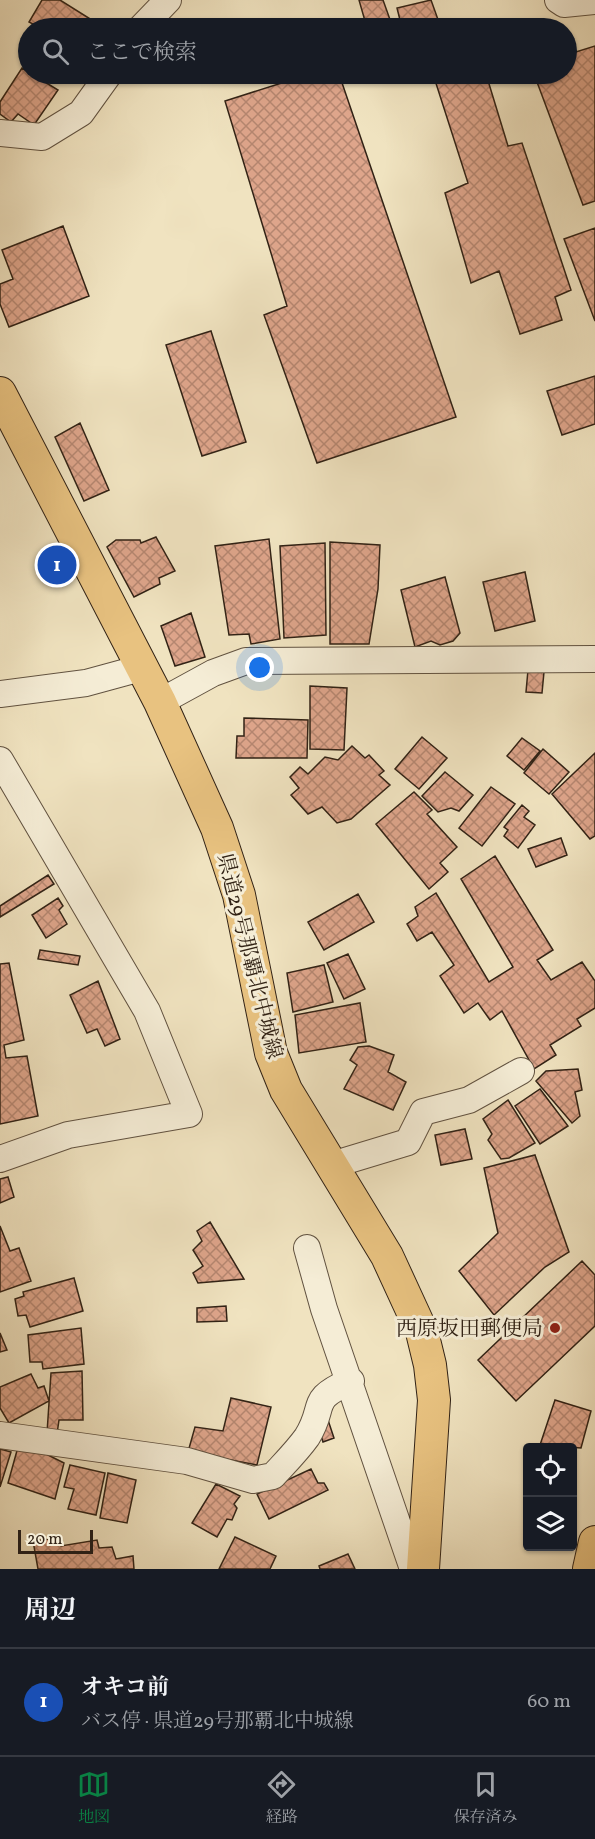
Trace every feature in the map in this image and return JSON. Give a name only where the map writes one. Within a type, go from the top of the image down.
[{"type":"main road","name":"県道29号那覇北中城線","points":[[0,393],[160,702],[212,818],[228,859],[247,931],[271,1053],[286,1090],[402,1285],[422,1332],[430,1365],[434,1431],[423,1569]]},
{"type":"main road","points":[[589,1569],[595,1542]]},
{"type":"street","points":[[151,18],[168,0]]},
{"type":"street","points":[[558,0],[564,4],[595,1]]},
{"type":"street","points":[[0,133],[42,137],[81,113],[102,84]]},
{"type":"street","points":[[160,702],[213,673],[246,662],[595,659]]},
{"type":"street","points":[[0,694],[86,683],[141,668]]},
{"type":"street","points":[[0,760],[147,1011],[189,1114],[68,1135],[0,1159]]},
{"type":"street","points":[[332,1165],[408,1142],[423,1112],[469,1100],[521,1071]]},
{"type":"street","points":[[307,1248],[324,1309],[351,1381],[413,1569]]},
{"type":"street","points":[[0,1436],[187,1461],[253,1479],[263,1478],[273,1476],[307,1436],[323,1396],[351,1381]]},
{"type":"building","points":[[42,0],[60,0],[89,18],[31,18]]},
{"type":"building","points":[[359,0],[383,0],[389,18],[364,18]]},
{"type":"building","points":[[431,0],[437,18],[400,18],[397,8]]},
{"type":"building","points":[[595,46],[595,201],[583,205],[538,84],[577,84],[577,52]]},
{"type":"building","points":[[18,74],[18,84],[48,84],[58,90],[34,125],[18,114],[11,122],[0,114],[0,102]]},
{"type":"building","points":[[279,84],[342,84],[456,417],[317,463],[264,315],[287,306],[225,101]]},
{"type":"building","points":[[436,84],[489,84],[508,146],[522,143],[571,290],[555,297],[562,320],[520,334],[499,271],[471,283],[445,193],[468,183]]},
{"type":"building","points":[[63,226],[89,296],[9,327],[0,304],[0,284],[13,279],[2,250]]},
{"type":"building","points":[[595,228],[595,321],[564,239]]},
{"type":"building","points":[[211,331],[246,442],[202,456],[166,345]]},
{"type":"building","points":[[595,376],[595,424],[562,435],[547,391]]},
{"type":"building","points":[[80,423],[109,490],[84,501],[55,437]]},
{"type":"building","points":[[156,537],[175,571],[159,578],[160,584],[134,597],[107,547],[116,540],[140,540],[141,543]]},
{"type":"building","points":[[269,539],[280,639],[251,644],[249,634],[229,635],[215,546]]},
{"type":"building","points":[[330,542],[380,545],[378,589],[369,644],[330,644]]},
{"type":"building","points":[[325,543],[326,635],[284,638],[280,546]]},
{"type":"building","points":[[525,572],[535,621],[495,631],[483,582]]},
{"type":"building","points":[[445,577],[460,633],[453,641],[440,645],[431,641],[415,647],[401,590]]},
{"type":"building","points":[[191,613],[205,657],[175,666],[161,626]]},
{"type":"building","points":[[528,670],[544,672],[542,693],[526,692]]},
{"type":"building","points":[[310,686],[347,688],[344,750],[310,749]]},
{"type":"building","points":[[244,718],[308,720],[307,758],[236,758],[237,736],[244,736]]},
{"type":"building","points":[[422,737],[447,758],[419,789],[395,769]]},
{"type":"building","points":[[522,738],[540,751],[524,770],[507,756]]},
{"type":"building","points":[[352,746],[365,758],[369,755],[384,771],[379,775],[390,785],[351,819],[337,823],[322,807],[308,814],[291,795],[299,788],[290,777],[300,767],[308,774],[325,757],[338,760]]},
{"type":"building","points":[[543,749],[569,772],[549,794],[524,773]]},
{"type":"building","points":[[595,753],[595,836],[590,839],[552,794]]},
{"type":"building","points":[[445,772],[473,795],[459,811],[451,808],[438,812],[422,796]]},
{"type":"building","points":[[491,787],[515,804],[482,846],[459,828]]},
{"type":"building","points":[[414,792],[432,810],[427,814],[457,847],[440,863],[448,872],[429,889],[376,824]]},
{"type":"building","points":[[522,805],[529,811],[524,817],[535,825],[518,848],[504,836],[508,830],[504,827]]},
{"type":"building","points":[[561,838],[567,855],[536,867],[528,849]]},
{"type":"building","points":[[495,856],[553,950],[537,960],[551,980],[582,962],[595,981],[595,1008],[577,1019],[581,1026],[550,1045],[556,1055],[534,1069],[502,1011],[490,1020],[478,1003],[464,1013],[440,976],[454,965],[432,932],[417,941],[407,924],[418,916],[415,907],[436,893],[489,982],[513,967],[461,879]]},
{"type":"building","points":[[48,875],[54,884],[0,917],[0,906]]},
{"type":"building","points":[[358,894],[374,922],[324,950],[308,922]]},
{"type":"building","points":[[58,898],[63,906],[59,910],[67,924],[46,938],[32,915]]},
{"type":"building","points":[[40,950],[80,956],[78,965],[38,959]]},
{"type":"building","points":[[348,954],[365,989],[344,999],[327,963]]},
{"type":"building","points":[[9,963],[24,1040],[4,1045],[6,1058],[27,1056],[38,1116],[0,1124],[0,964]]},
{"type":"building","points":[[324,965],[333,1002],[293,1012],[287,973]]},
{"type":"building","points":[[98,981],[120,1039],[105,1046],[97,1029],[87,1033],[70,995]]},
{"type":"building","points":[[360,1003],[366,1042],[299,1053],[295,1015]]},
{"type":"building","points":[[369,1046],[394,1055],[388,1072],[406,1082],[393,1110],[344,1089],[357,1065],[350,1060],[358,1047]]},
{"type":"building","points":[[578,1069],[582,1090],[575,1092],[580,1116],[572,1123],[536,1081],[546,1071]]},
{"type":"building","points":[[540,1089],[568,1126],[540,1144],[515,1106]]},
{"type":"building","points":[[508,1100],[535,1143],[509,1158],[501,1159],[488,1140],[492,1134],[483,1119]]},
{"type":"building","points":[[465,1129],[472,1159],[441,1165],[435,1135]]},
{"type":"building","points":[[535,1155],[569,1252],[545,1267],[494,1315],[459,1271],[498,1233],[484,1168]]},
{"type":"building","points":[[8,1177],[14,1197],[0,1203],[0,1179]]},
{"type":"building","points":[[210,1222],[244,1279],[198,1283],[193,1273],[203,1266],[193,1250],[202,1241],[197,1231]]},
{"type":"building","points":[[0,1226],[10,1251],[19,1248],[31,1281],[0,1292]]},
{"type":"building","points":[[582,1261],[595,1275],[595,1326],[516,1401],[478,1360]]},
{"type":"building","points":[[74,1278],[83,1311],[30,1327],[26,1315],[18,1316],[15,1299],[24,1296],[23,1292]]},
{"type":"building","points":[[226,1306],[227,1321],[197,1322],[197,1308]]},
{"type":"building","points":[[81,1328],[84,1364],[43,1369],[42,1362],[30,1362],[28,1335]]},
{"type":"building","points":[[0,1333],[7,1350],[0,1352]]},
{"type":"building","points":[[82,1371],[83,1420],[59,1420],[57,1434],[47,1433],[51,1373]]},
{"type":"building","points":[[31,1374],[38,1388],[44,1386],[49,1401],[9,1423],[0,1408],[0,1387]]},
{"type":"building","points":[[231,1398],[271,1407],[257,1465],[188,1452],[195,1427],[223,1431]]},
{"type":"building","points":[[555,1400],[591,1411],[581,1448],[577,1448],[577,1443],[541,1443]]},
{"type":"building","points":[[328,1420],[334,1438],[323,1442],[317,1424]]},
{"type":"building","points":[[18,1447],[44,1453],[64,1463],[55,1499],[8,1483]]},
{"type":"building","points":[[0,1449],[11,1452],[0,1487]]},
{"type":"building","points":[[70,1465],[105,1473],[96,1515],[68,1509],[74,1489],[64,1487]]},
{"type":"building","points":[[311,1469],[318,1483],[324,1483],[328,1490],[269,1519],[257,1494]]},
{"type":"building","points":[[108,1473],[136,1480],[127,1523],[100,1518]]},
{"type":"building","points":[[216,1484],[240,1496],[234,1504],[237,1508],[232,1520],[227,1519],[217,1537],[192,1523]]},
{"type":"building","points":[[235,1537],[276,1556],[270,1569],[219,1569]]},
{"type":"building","points":[[58,1538],[61,1546],[97,1540],[99,1548],[112,1547],[116,1559],[133,1556],[134,1569],[38,1569],[33,1541]]},
{"type":"building","points":[[348,1554],[355,1569],[320,1569],[319,1566]]},
{"type":"place","name":"オキコ前","points":[[57,565]]},
{"type":"place","name":"西原坂田郵便局","points":[[555,1328]]}]
